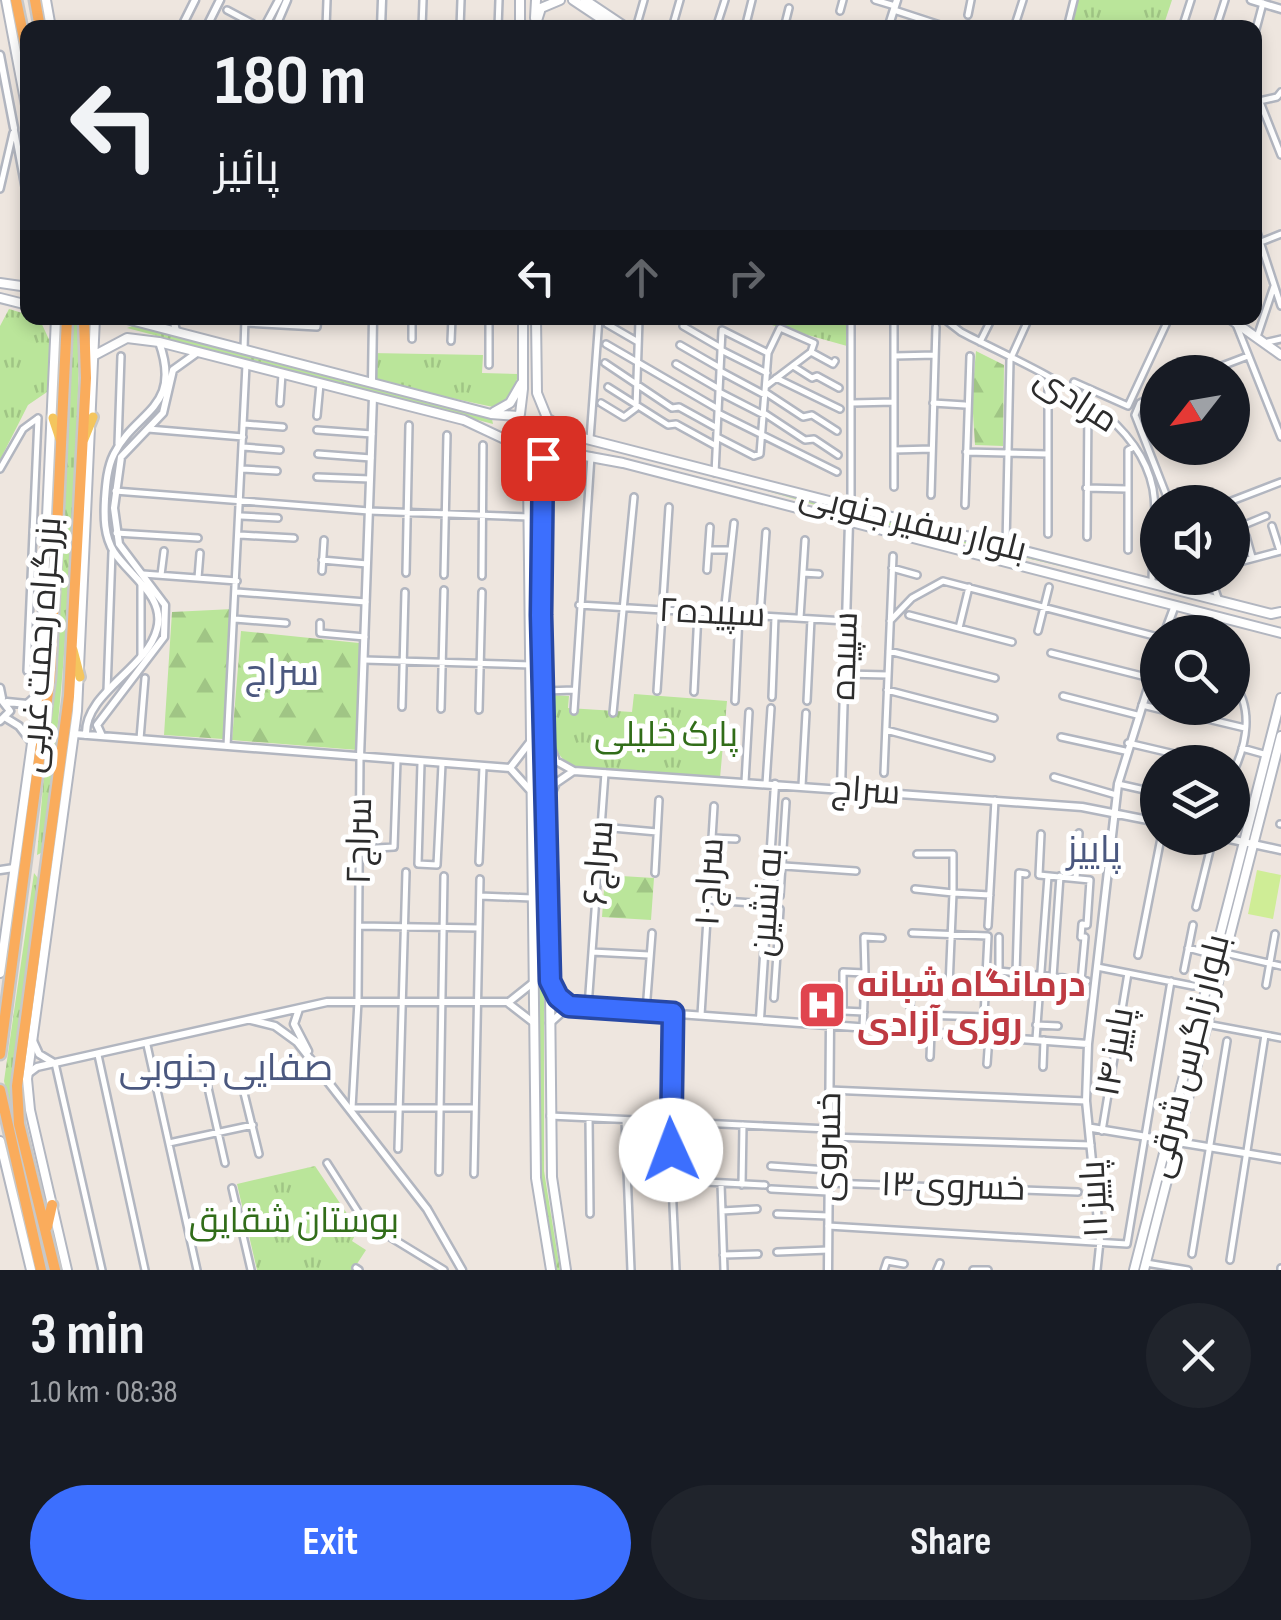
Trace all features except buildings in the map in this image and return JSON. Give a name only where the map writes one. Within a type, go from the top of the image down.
[{"type":"highway","name":"بزرگراه رحمت غربی","points":[[0,1054],[50,677],[67,325]]},
{"type":"highway","name":"بزرگراه رحمت غربی","points":[[54,1270],[20,1124],[16,1090],[52,834],[72,646],[84,325]]},
{"type":"highway","points":[[29,832],[30,854],[38,859],[44,856],[52,834]]},
{"type":"highway","points":[[20,891],[25,875],[35,869],[42,876],[44,894]]},
{"type":"highway","points":[[0,1016],[8,997]]},
{"type":"highway","points":[[0,1090],[41,1270]]},
{"type":"highway","points":[[0,1129],[15,1159]]},
{"type":"highway","points":[[46,1232],[52,1205]]},
{"type":"main road","points":[[6,0],[20,74]]},
{"type":"main road","points":[[537,20],[541,8],[560,0]]},
{"type":"main road","points":[[573,0],[603,20]]},
{"type":"main road","points":[[585,0],[600,5]]},
{"type":"main road","points":[[50,325],[56,338]]},
{"type":"main road","points":[[0,973],[39,694],[56,325]]},
{"type":"main road","points":[[67,1270],[30,1110],[27,1079],[75,734],[95,325]]},
{"type":"main road","points":[[130,325],[123,327],[135,337],[487,428],[515,446]]},
{"type":"main road","points":[[160,325],[488,413],[519,415]]},
{"type":"main road","points":[[523,325],[524,374],[519,415],[511,426],[528,477],[536,1178],[550,1267]]},
{"type":"main road","points":[[536,325],[536,393],[554,435],[546,450],[540,483],[541,615],[548,765],[550,1116],[554,1208],[566,1270]]},
{"type":"main road","points":[[1242,325],[1281,355]]},
{"type":"main road","points":[[95,356],[108,345],[135,337]]},
{"type":"main road","points":[[488,413],[510,403],[524,374]]},
{"type":"main road","points":[[487,428],[497,424],[488,413]]},
{"type":"main road","points":[[81,446],[93,417]]},
{"type":"main road","points":[[53,418],[63,447]]},
{"type":"main road","name":"بلوار سفیر جنوبی","points":[[548,418],[564,432],[590,440],[1140,579]]},
{"type":"main road","points":[[590,440],[580,441],[577,447],[592,456]]},
{"type":"main road","name":"بلوار سفیر جنوبی","points":[[515,446],[531,455],[546,450],[592,456],[1281,633]]},
{"type":"main road","points":[[540,483],[553,462],[575,452]]},
{"type":"main road","points":[[528,477],[536,470],[540,483]]},
{"type":"main road","points":[[755,498],[756,484]]},
{"type":"main road","points":[[1106,590],[1109,573]]},
{"type":"main road","name":"بلوار سفیر جنوبی","points":[[1198,595],[1281,616]]},
{"type":"main road","points":[[1254,624],[1258,610]]},
{"type":"main road","points":[[530,616],[541,615]]},
{"type":"main road","points":[[1281,616],[1281,633]]},
{"type":"main road","points":[[72,646],[80,677]]},
{"type":"main road","points":[[1250,833],[1281,698]]},
{"type":"main road","points":[[1250,836],[1281,736]]},
{"type":"main road","name":"بلوار زاگرس شرقی","points":[[1145,1266],[1162,1181],[1245,855]]},
{"type":"main road","points":[[534,861],[549,860]]},
{"type":"main road","name":"بلوار زاگرس شرقی","points":[[1184,1094],[1206,1024],[1214,973]]},
{"type":"main road","points":[[0,1141],[30,1270]]},
{"type":"main road","name":"بلوار زاگرس شرقی","points":[[1134,1270],[1162,1181]]},
{"type":"street","points":[[840,11],[843,0]]},
{"type":"street","points":[[876,0],[930,20]]},
{"type":"street","points":[[968,15],[972,0]]},
{"type":"street","points":[[1251,0],[1281,8]]},
{"type":"street","points":[[786,20],[789,8]]},
{"type":"street","points":[[227,10],[246,20]]},
{"type":"street","points":[[0,55],[20,160]]},
{"type":"street","points":[[0,106],[9,104]]},
{"type":"street","points":[[1262,113],[1281,155]]},
{"type":"street","points":[[0,189],[14,128]]},
{"type":"street","points":[[1262,245],[1281,306]]},
{"type":"street","points":[[1262,322],[1274,286]]},
{"type":"street","points":[[175,325],[176,331]]},
{"type":"street","points":[[244,349],[245,325]]},
{"type":"street","points":[[372,380],[374,325]]},
{"type":"street","points":[[412,325],[412,339]]},
{"type":"street","points":[[451,340],[452,325]]},
{"type":"street","points":[[489,365],[490,325]]},
{"type":"street","points":[[590,440],[598,325]]},
{"type":"street","points":[[609,325],[638,342]]},
{"type":"street","points":[[601,403],[624,418],[631,415],[636,404],[639,325]]},
{"type":"street","points":[[851,325],[851,507]]},
{"type":"street","points":[[894,325],[894,487]]},
{"type":"street","points":[[980,342],[988,325]]},
{"type":"street","points":[[1006,546],[1010,360],[1027,325]]},
{"type":"street","points":[[1074,382],[1128,406],[1166,325]]},
{"type":"street","points":[[1235,325],[1248,355]]},
{"type":"street","points":[[1258,334],[1261,325]]},
{"type":"street","points":[[683,326],[766,373]]},
{"type":"street","name":"مرادی","points":[[953,326],[1116,419],[1136,446],[1151,485]]},
{"type":"street","points":[[931,495],[936,327]]},
{"type":"street","points":[[716,437],[754,456],[762,450],[768,353],[780,328],[814,343],[811,352],[776,378],[766,391]]},
{"type":"street","points":[[715,472],[722,330],[768,353]]},
{"type":"street","points":[[1268,342],[1281,339]]},
{"type":"street","points":[[77,711],[82,719],[102,706],[164,636],[164,606],[115,533],[114,524],[121,457],[168,404],[159,342]]},
{"type":"street","points":[[606,344],[676,389],[837,472]]},
{"type":"street","points":[[680,344],[720,370],[837,431]]},
{"type":"street","points":[[118,447],[156,407],[167,377],[178,364],[198,352]]},
{"type":"street","points":[[811,352],[833,364],[836,361]]},
{"type":"street","points":[[894,356],[935,355]]},
{"type":"street","points":[[107,695],[112,549],[104,524],[108,476],[118,447],[120,356]]},
{"type":"street","points":[[965,505],[965,405],[970,356]]},
{"type":"street","points":[[1250,361],[1281,437]]},
{"type":"street","points":[[605,363],[672,408],[679,407],[717,428]]},
{"type":"street","points":[[227,746],[246,364]]},
{"type":"street","points":[[676,364],[805,440],[814,438],[838,455]]},
{"type":"street","points":[[793,366],[840,388]]},
{"type":"street","points":[[280,403],[282,374]]},
{"type":"street","points":[[776,378],[840,410]]},
{"type":"street","points":[[317,416],[320,384]]},
{"type":"street","points":[[608,387],[668,425],[676,424],[716,446]]},
{"type":"street","points":[[1048,389],[1048,534]]},
{"type":"street","points":[[360,757],[373,397]]},
{"type":"street","points":[[1087,538],[1088,401]]},
{"type":"street","points":[[851,403],[894,402]]},
{"type":"street","points":[[1140,402],[1135,415],[1140,428]]},
{"type":"street","points":[[934,403],[965,405]]},
{"type":"street","points":[[27,671],[38,418]]},
{"type":"street","points":[[0,469],[23,429],[38,418],[53,418]]},
{"type":"street","points":[[244,424],[283,427]]},
{"type":"street","points":[[406,573],[409,425]]},
{"type":"street","points":[[148,429],[243,437]]},
{"type":"street","points":[[317,430],[372,434]]},
{"type":"street","points":[[444,575],[446,434]]},
{"type":"street","points":[[482,576],[483,445]]},
{"type":"street","points":[[1128,550],[1128,450],[1136,446]]},
{"type":"street","points":[[243,448],[280,450]]},
{"type":"street","points":[[894,450],[932,449]]},
{"type":"street","points":[[965,452],[1048,454]]},
{"type":"street","points":[[318,454],[371,458]]},
{"type":"street","points":[[574,711],[592,456]]},
{"type":"street","points":[[242,468],[278,471]]},
{"type":"street","points":[[317,476],[370,480]]},
{"type":"street","points":[[1250,494],[1281,482]]},
{"type":"street","points":[[1086,488],[1127,488]]},
{"type":"street","points":[[115,490],[369,511],[529,517]]},
{"type":"street","points":[[613,714],[634,497]]},
{"type":"street","points":[[657,690],[669,507]]},
{"type":"street","points":[[241,516],[278,518]]},
{"type":"street","points":[[1250,523],[1266,516]]},
{"type":"street","name":"سپیده","points":[[841,789],[849,522]]},
{"type":"street","points":[[724,614],[734,523]]},
{"type":"street","points":[[104,524],[114,524]]},
{"type":"street","points":[[1250,559],[1281,551],[1272,526]]},
{"type":"street","points":[[707,570],[710,527]]},
{"type":"street","points":[[760,616],[766,532]]},
{"type":"street","points":[[115,533],[198,538]]},
{"type":"street","points":[[240,535],[294,538]]},
{"type":"street","points":[[322,571],[324,540]]},
{"type":"street","points":[[800,618],[805,540]]},
{"type":"street","points":[[102,736],[98,725],[107,695],[141,656],[159,620],[152,598],[112,549]]},
{"type":"street","points":[[1250,549],[1253,558]]},
{"type":"street","points":[[709,550],[731,550]]},
{"type":"street","points":[[161,575],[164,551]]},
{"type":"street","points":[[198,578],[200,553]]},
{"type":"street","points":[[884,773],[893,556]]},
{"type":"street","points":[[322,560],[368,564]]},
{"type":"street","points":[[892,568],[917,575]]},
{"type":"street","points":[[803,573],[819,574]]},
{"type":"street","points":[[142,574],[237,580]]},
{"type":"street","points":[[890,621],[898,609],[936,583],[970,587],[1140,632]]},
{"type":"street","points":[[141,584],[141,656]]},
{"type":"street","points":[[959,628],[970,587]]},
{"type":"street","points":[[1038,630],[1049,588]]},
{"type":"street","points":[[441,709],[444,590]]},
{"type":"street","points":[[237,592],[366,602]]},
{"type":"street","points":[[402,708],[405,592]]},
{"type":"street","points":[[478,710],[482,592]]},
{"type":"street","points":[[1217,595],[1219,601]]},
{"type":"street","points":[[30,599],[44,600]]},
{"type":"street","name":"سپیده۲","points":[[579,605],[846,621]]},
{"type":"street","points":[[1171,615],[1174,608]]},
{"type":"street","points":[[694,692],[698,612]]},
{"type":"street","points":[[735,701],[740,614]]},
{"type":"street","points":[[910,614],[1012,642]]},
{"type":"street","points":[[772,697],[775,616]]},
{"type":"street","points":[[806,701],[811,619]]},
{"type":"street","points":[[235,620],[286,623]]},
{"type":"street","points":[[320,623],[320,633],[365,637]]},
{"type":"street","points":[[889,651],[995,678]]},
{"type":"street","points":[[1052,653],[1140,675]]},
{"type":"street","points":[[364,660],[531,666]]},
{"type":"street","points":[[844,674],[888,676]]},
{"type":"street","points":[[140,740],[145,678]]},
{"type":"street","points":[[0,688],[3,720],[33,744]]},
{"type":"street","points":[[545,691],[574,690]]},
{"type":"street","points":[[887,690],[994,718]]},
{"type":"street","points":[[3,699],[27,704],[39,694]]},
{"type":"street","points":[[1063,696],[1138,715]]},
{"type":"street","points":[[770,784],[771,708]]},
{"type":"street","name":"پاییز ۱۱","points":[[1097,1270],[1100,1241],[1092,1128],[1086,1100],[1088,1044],[1116,795],[1126,747],[1140,708]]},
{"type":"street","points":[[744,782],[749,712]]},
{"type":"street","points":[[802,786],[806,713]]},
{"type":"street","points":[[86,735],[89,715]]},
{"type":"street","points":[[1232,725],[1246,728]]},
{"type":"street","points":[[1243,745],[1246,725]]},
{"type":"street","points":[[886,730],[991,758]]},
{"type":"street","points":[[546,732],[556,761],[574,771],[556,783],[548,800]]},
{"type":"street","points":[[75,734],[510,768],[527,784],[534,804]]},
{"type":"street","points":[[510,768],[524,753],[531,736]]},
{"type":"street","points":[[1061,737],[1140,749]]},
{"type":"street","points":[[1250,750],[1267,755]]},
{"type":"street","name":"سراج۲","points":[[352,1108],[358,1001],[360,757]]},
{"type":"street","points":[[360,849],[391,850],[395,844],[397,760]]},
{"type":"street","points":[[421,762],[418,864],[438,866],[442,764]]},
{"type":"street","points":[[479,862],[483,767]]},
{"type":"street","name":"سراج","points":[[574,771],[995,800],[1140,818]]},
{"type":"street","name":"سراج۶","points":[[588,1007],[605,773]]},
{"type":"street","points":[[1054,776],[1116,795]]},
{"type":"street","name":"به نشین","points":[[760,1019],[770,865],[770,784]]},
{"type":"street","points":[[1118,784],[1140,788]]},
{"type":"street","points":[[655,873],[660,800]]},
{"type":"street","points":[[988,926],[995,800]]},
{"type":"street","points":[[780,896],[786,802]]},
{"type":"street","name":"سراج۱۰","points":[[701,1015],[714,806]]},
{"type":"street","points":[[601,827],[657,832]]},
{"type":"street","points":[[1076,878],[1080,833]]},
{"type":"street","points":[[999,937],[999,970],[1084,981],[1085,937],[1081,937],[1082,924],[1087,925],[1090,880],[1039,875],[1041,834]]},
{"type":"street","points":[[712,838],[736,839]]},
{"type":"street","points":[[1250,842],[1281,850]]},
{"type":"street","points":[[864,982],[949,986],[953,854],[917,854]]},
{"type":"street","points":[[1138,956],[1158,855]]},
{"type":"street","points":[[1196,908],[1209,855]]},
{"type":"street","points":[[770,865],[856,871]]},
{"type":"street","points":[[0,870],[14,868]]},
{"type":"street","points":[[398,1150],[406,872]]},
{"type":"street","points":[[1016,974],[1020,873],[1026,874]]},
{"type":"street","points":[[439,1172],[444,876]]},
{"type":"street","points":[[1042,1067],[1036,1025],[1048,876]]},
{"type":"street","points":[[1053,977],[1060,876]]},
{"type":"street","points":[[474,1174],[480,879]]},
{"type":"street","points":[[915,889],[990,896]]},
{"type":"street","points":[[480,896],[535,898]]},
{"type":"street","points":[[709,900],[767,904]]},
{"type":"street","points":[[774,998],[780,909]]},
{"type":"street","points":[[1184,970],[1193,925]]},
{"type":"street","points":[[359,926],[479,928]]},
{"type":"street","points":[[766,928],[778,929]]},
{"type":"street","points":[[646,1011],[652,933]]},
{"type":"street","points":[[912,933],[988,936],[984,1018],[988,1064]]},
{"type":"street","points":[[1266,986],[1276,934]]},
{"type":"street","points":[[863,1027],[864,937],[882,938]]},
{"type":"street","points":[[1188,948],[1281,966]]},
{"type":"street","points":[[592,952],[650,955]]},
{"type":"street","points":[[1097,967],[1193,986]]},
{"type":"street","points":[[864,973],[843,972],[843,1011],[864,1012]]},
{"type":"street","name":"پاییز ۱۴","points":[[1102,1130],[1128,973]]},
{"type":"street","points":[[508,1002],[535,980]]},
{"type":"street","points":[[550,981],[558,997],[569,1006],[1088,1044]]},
{"type":"street","points":[[828,1226],[1126,1244],[1170,981]]},
{"type":"street","points":[[910,984],[910,1007]]},
{"type":"street","points":[[27,1079],[35,1068],[304,1006],[402,1000],[508,1002],[534,1023]]},
{"type":"street","points":[[304,1006],[294,1014],[294,1024],[315,1065]]},
{"type":"street","points":[[549,1024],[569,1006]]},
{"type":"street","points":[[673,1013],[669,1120],[676,1270]]},
{"type":"street","points":[[922,1015],[984,1018]]},
{"type":"street","points":[[248,1020],[285,1032],[315,1065],[427,1210],[460,1266],[446,1270],[364,1221],[327,1162]]},
{"type":"street","name":"خسروى","points":[[828,1270],[830,1024]]},
{"type":"street","points":[[1206,1024],[1281,1038]]},
{"type":"street","points":[[1036,1025],[1058,1026]]},
{"type":"street","points":[[930,1057],[931,1032]]},
{"type":"street","points":[[1230,1260],[1266,1036]]},
{"type":"street","points":[[32,1038],[39,1054],[56,1063],[102,1270]]},
{"type":"street","points":[[1192,1254],[1227,1042]]},
{"type":"street","points":[[147,1045],[197,1270]]},
{"type":"street","points":[[98,1055],[145,1270]]},
{"type":"street","points":[[204,1070],[225,1163]]},
{"type":"street","points":[[830,1090],[1086,1100]]},
{"type":"street","points":[[244,1093],[259,1154]]},
{"type":"street","points":[[352,1108],[475,1108]]},
{"type":"street","points":[[550,1116],[1092,1146]]},
{"type":"street","points":[[589,1118],[590,1214]]},
{"type":"street","points":[[625,1120],[631,1270]]},
{"type":"street","points":[[742,1185],[743,1125]]},
{"type":"street","points":[[169,1143],[252,1126]]},
{"type":"street","points":[[1092,1128],[1281,1159]]},
{"type":"street","points":[[771,1166],[829,1170]]},
{"type":"street","points":[[627,1178],[828,1192]]},
{"type":"street","name":"خسروى۱۳","points":[[828,1183],[1078,1192]]},
{"type":"street","points":[[722,1184],[724,1270]]},
{"type":"street","points":[[232,1188],[251,1270]]},
{"type":"street","points":[[722,1211],[757,1209]]},
{"type":"street","points":[[777,1214],[828,1216]]},
{"type":"street","points":[[777,1252],[828,1250]]},
{"type":"street","points":[[723,1255],[758,1254]]},
{"type":"street","points":[[884,1270],[887,1261],[904,1264]]},
{"type":"street","points":[[1145,1266],[1188,1270]]},
{"type":"street","points":[[973,1270],[988,1270]]},
{"type":"green space","points":[[1078,0],[1172,0],[1165,20],[1073,20]]},
{"type":"green space","points":[[9,309],[20,312],[20,325],[42,325],[53,348],[50,390],[28,405],[0,460],[0,326]]},
{"type":"green space","points":[[71,325],[80,325],[69,591],[51,787],[43,852],[37,855],[59,603]]},
{"type":"green space","points":[[135,325],[492,419],[493,424],[127,328]]},
{"type":"green space","points":[[772,325],[846,325],[847,346]]},
{"type":"green space","points":[[976,351],[1004,365],[1003,446],[975,445],[972,397]]},
{"type":"green space","points":[[371,353],[483,355],[482,373],[518,374],[511,395],[493,407],[372,381]]},
{"type":"green space","points":[[764,490],[804,498],[1102,576],[863,519]]},
{"type":"green space","points":[[233,609],[223,739],[164,735],[172,612]]},
{"type":"green space","points":[[534,621],[541,666],[544,853],[536,745]]},
{"type":"green space","points":[[241,631],[359,643],[358,750],[232,740]]},
{"type":"green space","name":"پارک خلیلی","points":[[634,694],[727,701],[720,778],[575,767],[566,762],[555,746],[552,695],[569,696],[568,708],[632,712]]},
{"type":"green space","points":[[538,865],[544,896],[544,1171],[560,1270],[556,1270],[541,1181]]},
{"type":"green space","points":[[1257,870],[1281,875],[1273,919],[1248,914]]},
{"type":"green space","points":[[34,873],[40,881],[12,1099],[50,1270],[46,1270],[4,1081]]},
{"type":"green space","points":[[605,875],[654,878],[651,920],[602,917]]},
{"type":"green space","name":"بوستان شقایق","points":[[315,1166],[358,1230],[352,1241],[366,1250],[353,1270],[257,1270],[237,1184]]},
{"type":"place","name":"درمانگاه شبانه روزی آزادی","points":[[822,1005]]},
{"type":"district","name":"سراج","points":[[282,673]]},
{"type":"district","name":"پاییز","points":[[1094,850]]},
{"type":"district","name":"صفایی جنوبی","points":[[226,1068]]},
{"type":"route","points":[[543,458],[541,615],[550,981],[554,992],[569,1006],[673,1013],[671,1150]]}]
